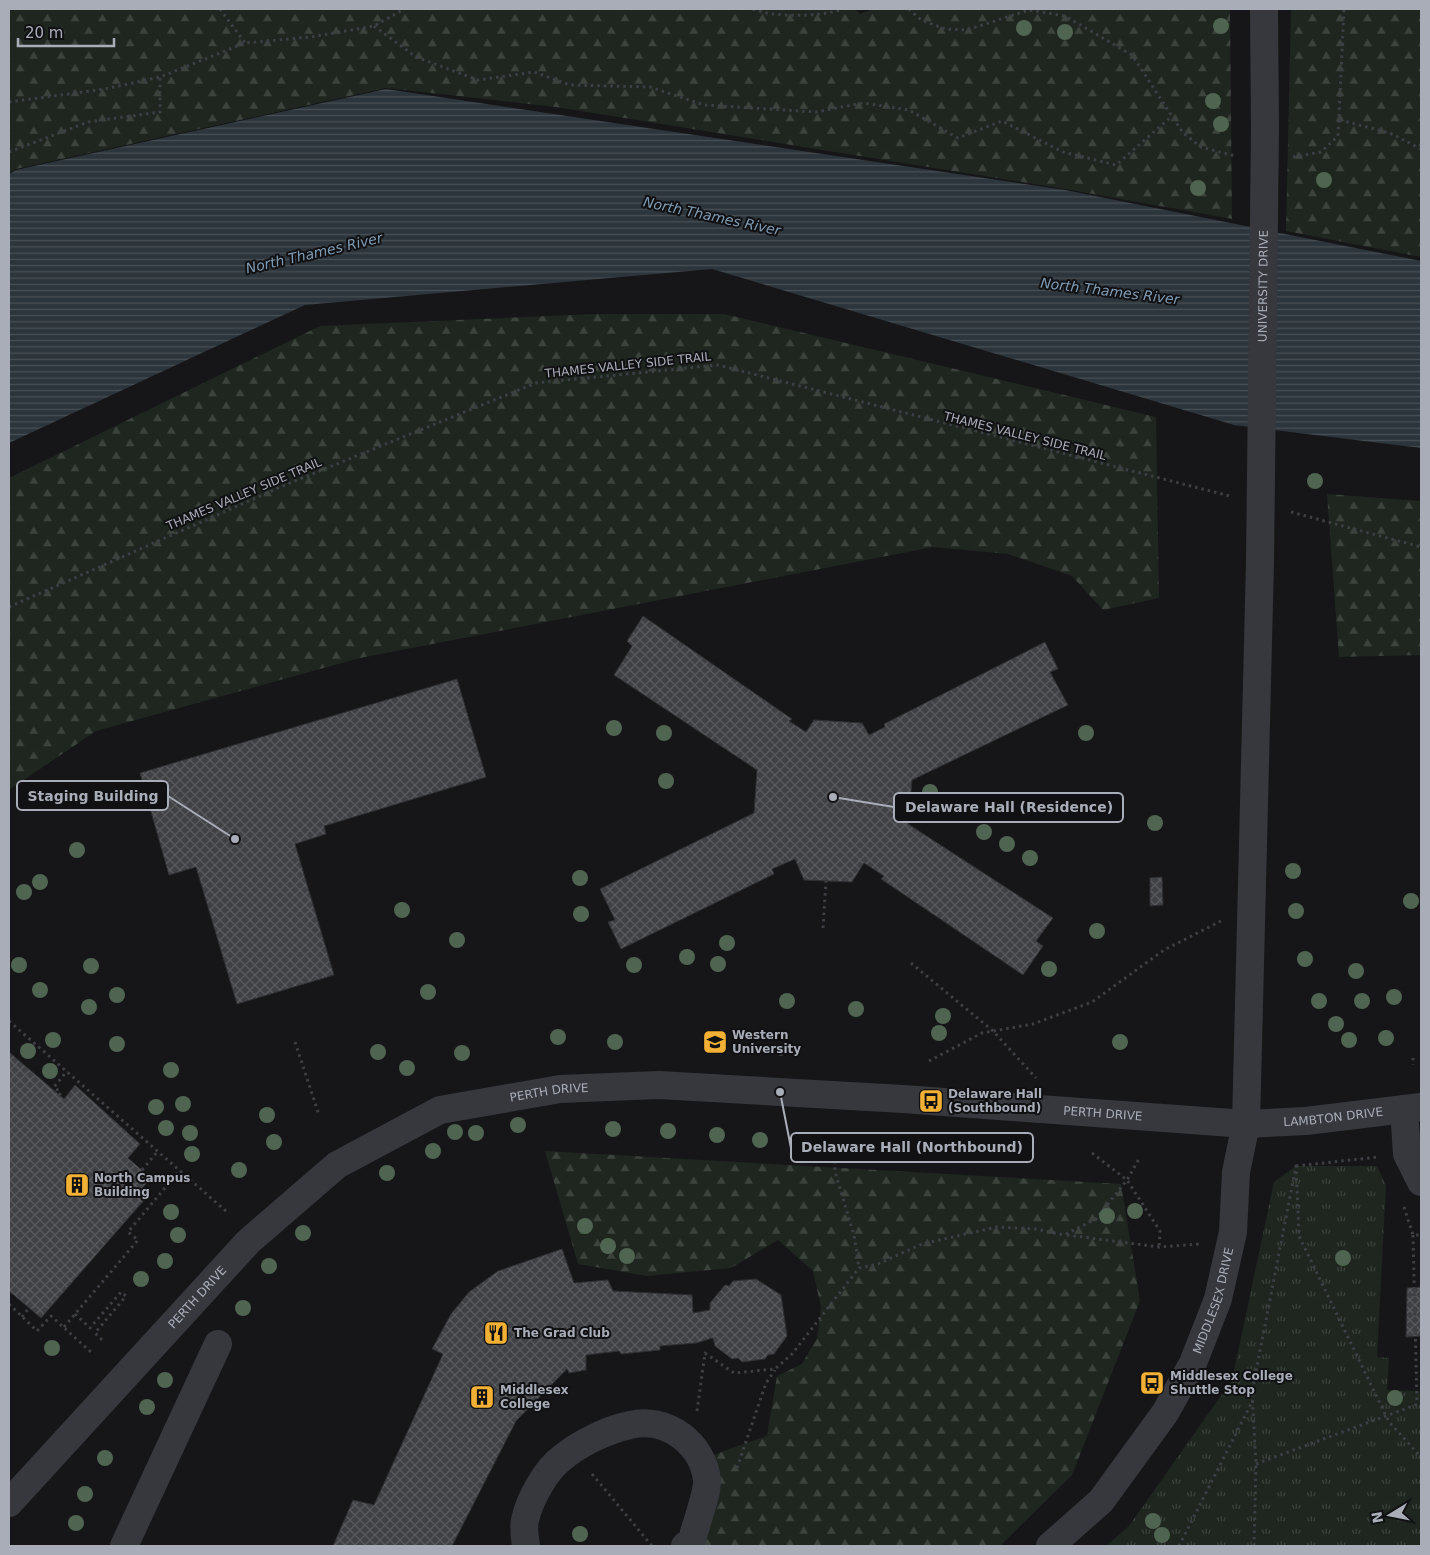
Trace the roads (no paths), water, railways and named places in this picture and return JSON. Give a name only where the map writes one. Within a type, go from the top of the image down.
[{"type":"street","name":"UNIVERSITY DRIVE","points":[[1251,906],[1260,562],[1265,129],[1264,9]]},
{"type":"street","name":"MIDDLESEX DRIVE","points":[[1050,1546],[1100,1501],[1165,1413],[1193,1363],[1218,1299],[1233,1232],[1236,1172],[1246,1124],[1251,906]]},
{"type":"street","name":"PERTH DRIVE","points":[[9,1503],[248,1242],[337,1165],[440,1110],[560,1089],[659,1085],[1246,1124]]},
{"type":"street","name":"LAMBTON DRIVE","points":[[1246,1124],[1306,1121],[1413,1108]]},
{"type":"street","points":[[1413,1108],[1407,1154],[1421,1182]]},
{"type":"street","points":[[124,1546],[218,1344]]},
{"type":"street","points":[[526,1546],[524,1521],[537,1489],[560,1459],[604,1434],[632,1424],[661,1425],[687,1439],[702,1458],[707,1482],[692,1540],[685,1546]]},
{"type":"water","name":"North Thames River","points":[[386,89],[1065,190],[1421,261],[1421,448],[1234,425],[712,269],[305,305],[9,443],[9,174],[16,170]]},
{"type":"place","name":"Delaware Hall (Residence)","points":[[833,797]]},
{"type":"place","name":"Staging Building","points":[[235,839]]},
{"type":"place","name":"Western University","points":[[715,1042]]},
{"type":"place","name":"Delaware Hall (Northbound)","points":[[780,1092]]},
{"type":"place","name":"Delaware Hall (Southbound)","points":[[931,1101]]},
{"type":"place","name":"North Campus Building","points":[[77,1185]]},
{"type":"place","name":"The Grad Club","points":[[496,1333]]},
{"type":"place","name":"Middlesex College Shuttle Stop","points":[[1152,1383]]},
{"type":"place","name":"Middlesex College","points":[[482,1397]]}]
